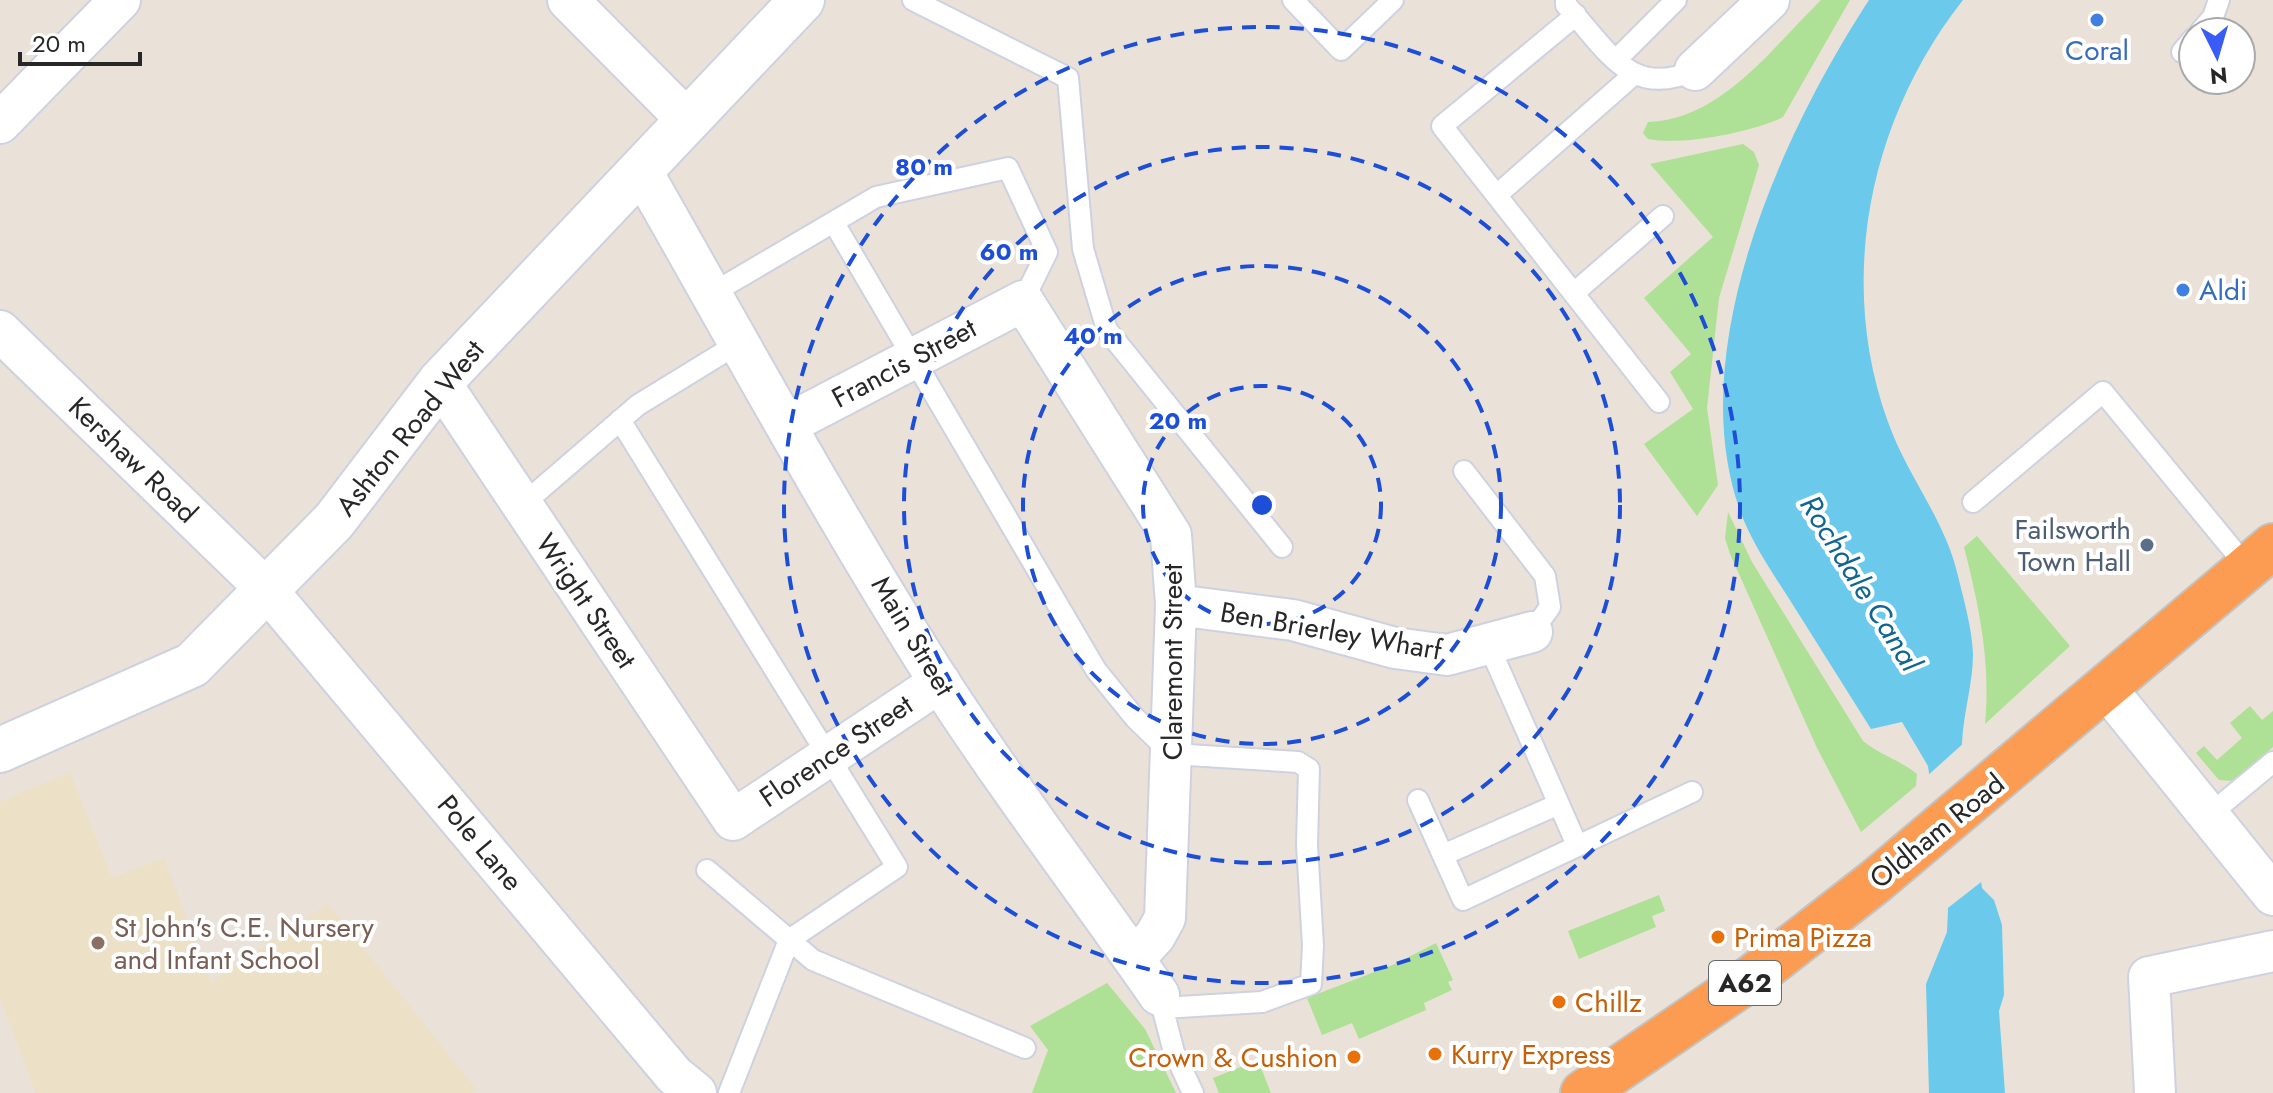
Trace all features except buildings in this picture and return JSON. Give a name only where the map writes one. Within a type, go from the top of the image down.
[{"type":"highway","name":"Oldham Road","points":[[1583,1093],[1754,976],[1899,861],[1992,786],[2260,556]]},
{"type":"street","points":[[0,123],[120,0]]},
{"type":"street","points":[[568,0],[688,121]]},
{"type":"street","name":"Ashton Road West","points":[[0,750],[192,665],[334,521],[440,382],[802,0]]},
{"type":"street","points":[[1695,70],[1769,0]]},
{"type":"street","name":"Main Street","points":[[641,170],[786,425],[940,682],[1161,1002]]},
{"type":"street","name":"Francis Street","points":[[786,425],[1023,301]]},
{"type":"street","name":"Claremont Street","points":[[1023,301],[1171,535],[1176,605],[1165,918],[1155,936],[1134,959]]},
{"type":"street","name":"Kershaw Road","points":[[0,331],[267,590]]},
{"type":"street","name":"Wright Street","points":[[440,382],[733,820]]},
{"type":"street","name":"Pole Lane","points":[[267,590],[676,1087]]},
{"type":"street","name":"Ben Brierley Wharf","points":[[1176,605],[1293,620],[1395,648],[1447,655],[1532,632]]},
{"type":"street","name":"Florence Street","points":[[733,820],[940,682]]},
{"type":"street","points":[[2106,688],[2273,895]]},
{"type":"street","points":[[2155,1093],[2149,977],[2273,951]]},
{"type":"lane","points":[[913,0],[1068,78],[1083,249],[1107,330],[1282,547]]},
{"type":"lane","points":[[1293,0],[1341,50],[1393,0]]},
{"type":"lane","points":[[1617,59],[1676,0]]},
{"type":"lane","points":[[1659,402],[1442,126],[1571,8],[1632,76],[1656,82],[1673,80],[1695,70]]},
{"type":"lane","points":[[1498,194],[1632,76]]},
{"type":"lane","points":[[711,294],[876,197],[1008,168],[1047,252],[1023,301]]},
{"type":"lane","points":[[1575,292],[1663,216]]},
{"type":"lane","points":[[834,223],[1096,670],[1135,718],[1172,754],[1298,762],[1309,769],[1307,845],[1313,946],[1311,984],[1262,1002],[1161,1002]]},
{"type":"lane","points":[[522,505],[638,405],[739,343]]},
{"type":"lane","points":[[1973,502],[2103,392],[2260,556]]},
{"type":"lane","points":[[620,420],[897,867],[789,940],[729,1093]]},
{"type":"lane","points":[[1464,471],[1545,576],[1550,607],[1532,632]]},
{"type":"lane","points":[[1489,646],[1577,845]]},
{"type":"lane","points":[[2209,815],[2273,762]]},
{"type":"lane","points":[[1418,800],[1463,900],[1692,792]]},
{"type":"lane","points":[[1443,855],[1559,804]]},
{"type":"lane","points":[[707,870],[813,960],[1025,1048]]},
{"type":"lane","name":"Main Street","points":[[1161,1002],[1174,1052],[1193,1093]]},
{"type":"shaded area","name":"St John's C.E. Nursery and Infant School","points":[[70,772],[112,878],[164,858],[211,982],[328,904],[477,1090],[473,1093],[36,1093],[0,999],[0,802]]},
{"type":"green space","points":[[1821,0],[1850,0],[1783,117],[1736,132],[1697,139],[1662,141],[1648,139],[1643,133],[1648,122],[1674,118],[1699,109],[1722,95],[1764,59]]},
{"type":"green space","points":[[1743,144],[1754,152],[1759,165],[1719,298],[1707,408],[1718,485],[1697,516],[1644,444],[1693,409],[1670,372],[1691,354],[1644,298],[1713,237],[1650,164]]},
{"type":"green space","points":[[1728,512],[1752,562],[1863,741],[1917,774],[1916,786],[1861,832],[1817,748],[1730,554],[1725,538]]},
{"type":"green space","points":[[1977,536],[2070,646],[1985,724],[1986,678],[1982,634],[1964,547]]},
{"type":"green space","points":[[2250,706],[2262,720],[2273,711],[2273,747],[2233,781],[2219,780],[2196,753],[2204,746],[2217,760],[2242,738],[2230,723]]},
{"type":"green space","points":[[1659,895],[1665,911],[1652,916],[1656,927],[1579,959],[1568,931]]},
{"type":"green space","points":[[1436,943],[1453,980],[1448,982],[1452,990],[1424,1003],[1426,1010],[1359,1039],[1352,1023],[1322,1035],[1307,998],[1395,964]]},
{"type":"green space","points":[[1107,983],[1145,1029],[1176,1093],[1032,1093],[1048,1050],[1030,1026]]},
{"type":"green space","points":[[1258,1060],[1271,1093],[1219,1093],[1213,1078]]},
{"type":"water","name":"Rochdale Canal","points":[[1869,0],[1963,0],[1931,46],[1905,96],[1885,148],[1871,202],[1864,257],[1865,312],[1872,368],[1888,422],[1944,535],[1969,624],[1973,665],[1962,756],[1982,888],[1994,900],[2002,925],[2004,995],[1999,1011],[2005,1093],[1929,1093],[1926,984],[1947,932],[1948,910],[1928,766],[1902,722],[1871,729],[1755,543],[1744,521],[1727,458],[1723,390],[1731,321],[1749,250],[1773,181],[1803,116]]},
{"type":"pier","points":[[1966,741],[1985,879],[1944,911],[1925,778]]},
{"type":"place","name":"Coral","points":[[2097,20]]},
{"type":"place","name":"Aldi","points":[[2183,290]]},
{"type":"place","name":"Failsworth Town Hall","points":[[2147,545]]},
{"type":"place","name":"Prima Pizza","points":[[1718,937]]},
{"type":"place","name":"St John's C.E. Nursery and Infant School","points":[[98,943]]},
{"type":"place","name":"Chillz","points":[[1559,1002]]},
{"type":"place","name":"Kurry Express","points":[[1435,1054]]},
{"type":"place","name":"Crown & Cushion","points":[[1354,1057]]}]
